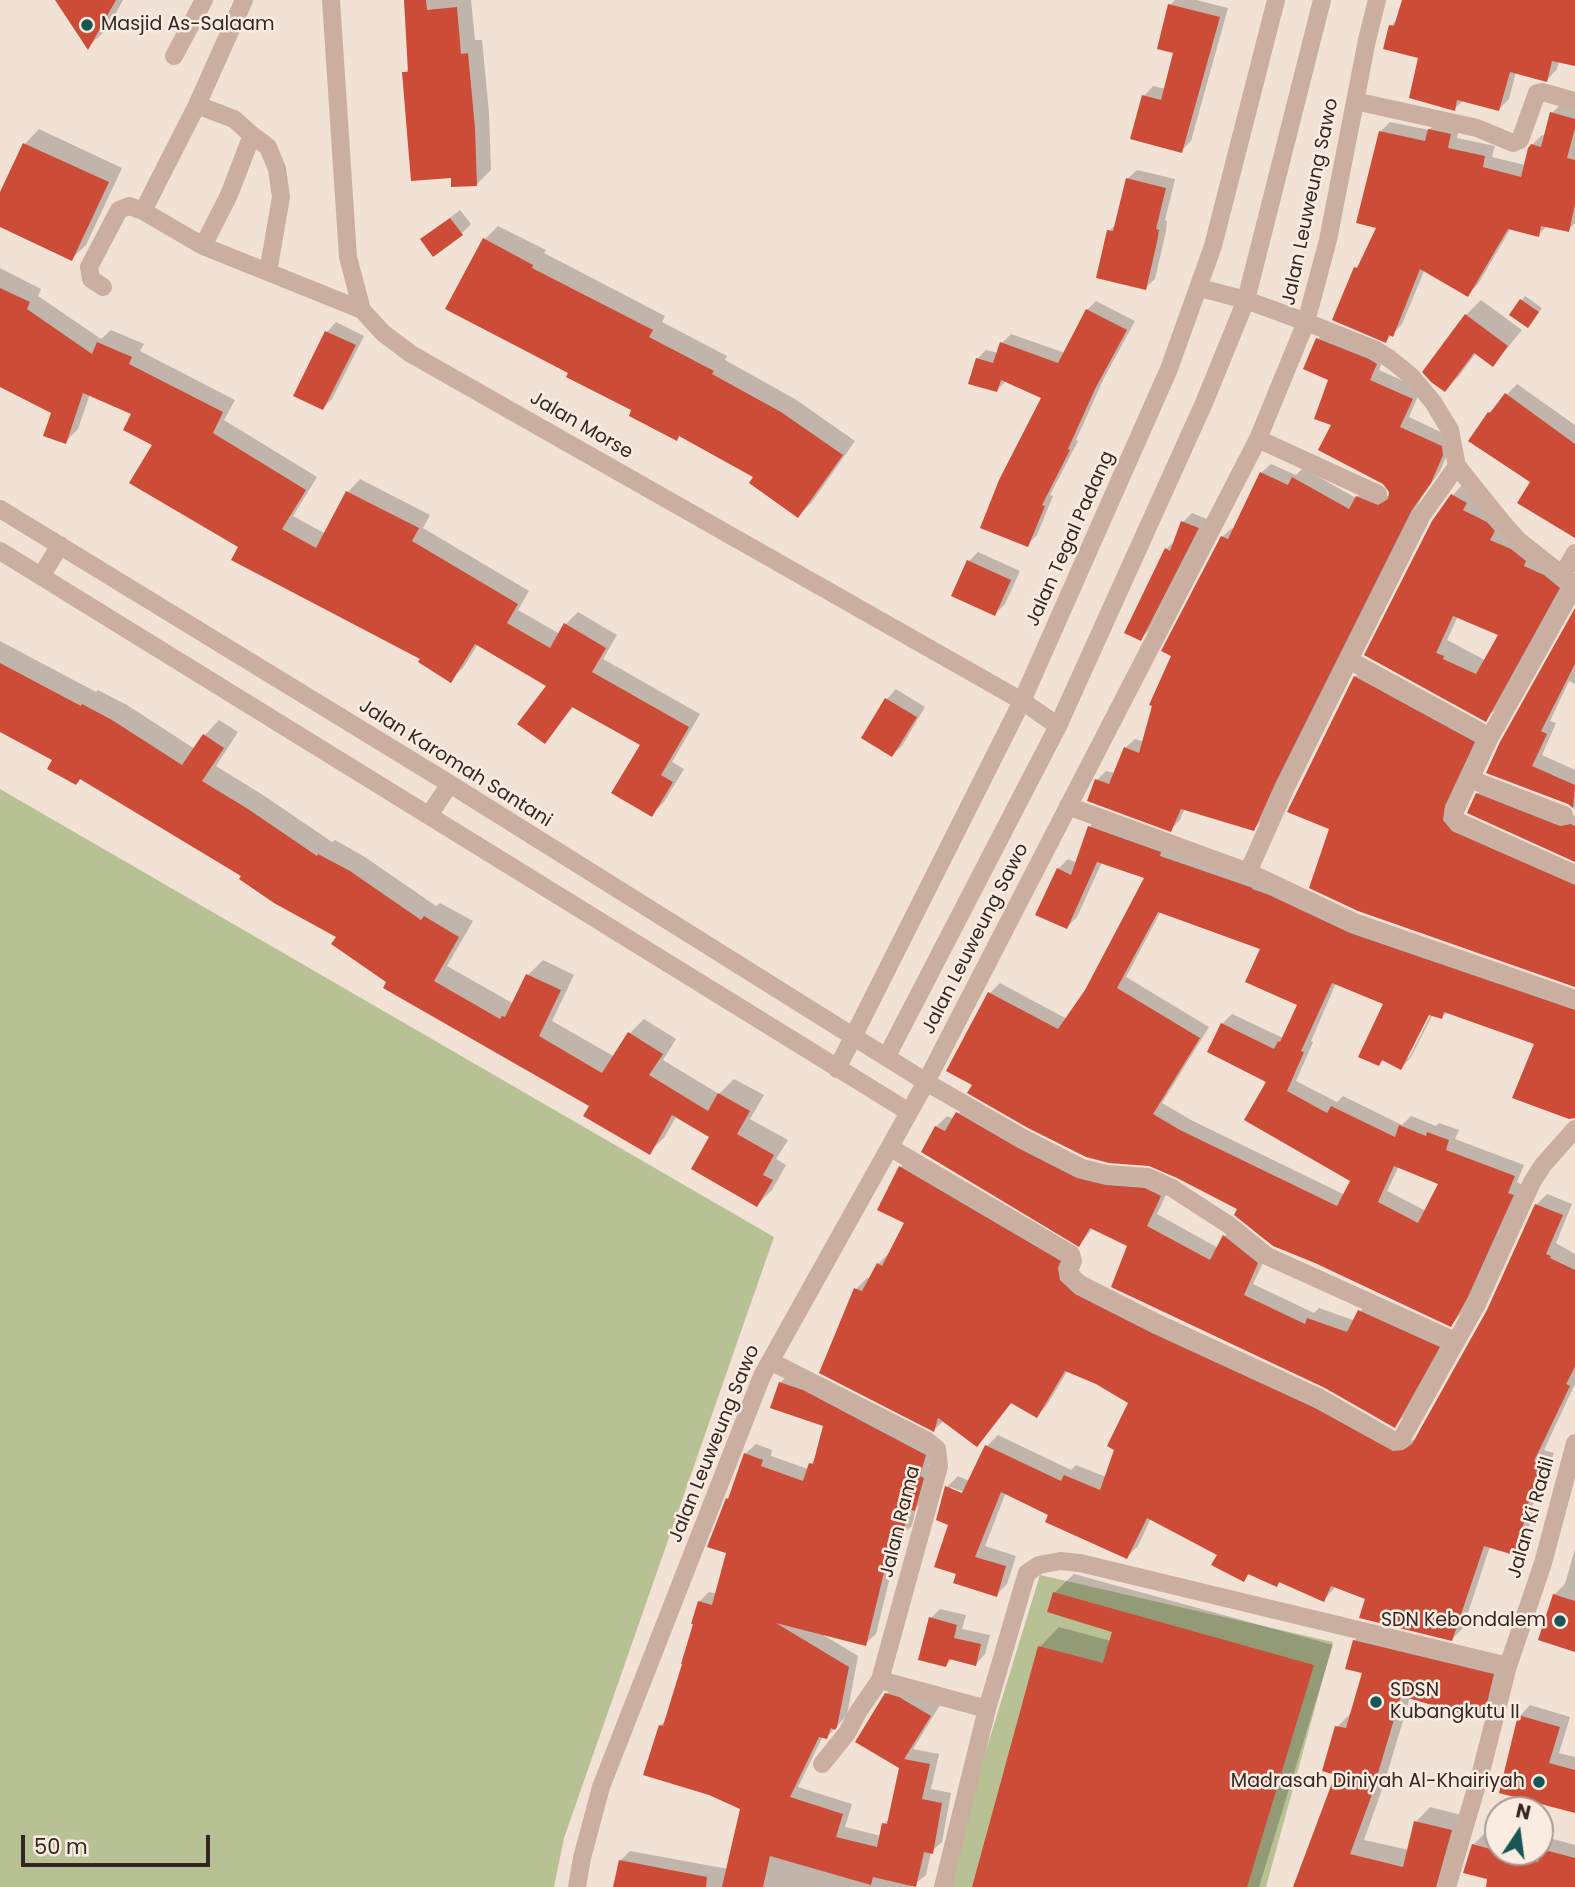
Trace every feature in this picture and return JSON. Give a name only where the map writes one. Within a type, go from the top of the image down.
[{"type":"street","points":[[174,56],[204,0]]},
{"type":"street","points":[[143,211],[197,105],[244,0]]},
{"type":"street","name":"Jalan Morse","points":[[331,0],[348,257],[362,310],[383,333],[411,354],[1022,701],[1058,726]]},
{"type":"street","name":"Jalan Tegal Padang","points":[[837,1069],[1022,701],[1169,369],[1200,288],[1216,233],[1276,0]]},
{"type":"street","points":[[887,1056],[1058,726],[1204,403],[1247,300],[1322,0]]},
{"type":"street","name":"Jalan Leuweung Sawo","points":[[577,1887],[601,1787],[762,1376],[926,1082],[1258,439],[1306,322],[1328,240],[1377,0]]},
{"type":"street","points":[[1355,101],[1477,128],[1513,143],[1520,139],[1537,93],[1575,100]]},
{"type":"street","points":[[197,105],[234,119],[268,147],[277,169],[281,197],[268,272]]},
{"type":"street","points":[[204,246],[229,195],[252,135]]},
{"type":"street","points":[[103,287],[92,279],[89,267],[119,211],[130,206],[204,246],[362,310]]},
{"type":"street","points":[[1200,288],[1247,300],[1374,349],[1411,376],[1433,402],[1450,430],[1457,466],[1518,540],[1571,581]]},
{"type":"street","points":[[1258,439],[1378,494]]},
{"type":"street","points":[[1248,872],[1285,789],[1422,515],[1457,466]]},
{"type":"street","name":"Jalan Karomah Santani","points":[[0,509],[926,1082],[1023,1138],[1082,1168],[1107,1174],[1148,1177],[1172,1188],[1229,1225],[1267,1256],[1455,1342]]},
{"type":"street","points":[[41,575],[60,545]]},
{"type":"street","points":[[0,551],[909,1112]]},
{"type":"street","points":[[1575,553],[1571,581],[1490,737],[1454,817],[1457,821],[1575,874]]},
{"type":"street","points":[[1349,660],[1490,737]]},
{"type":"street","points":[[1470,779],[1564,816]]},
{"type":"street","points":[[429,815],[450,785]]},
{"type":"street","points":[[1068,806],[1248,872],[1354,922],[1575,999]]},
{"type":"street","points":[[891,1148],[1071,1254],[1073,1261],[1069,1271],[1080,1284],[1157,1323],[1320,1398],[1393,1440],[1402,1438],[1477,1304],[1532,1182],[1543,1165],[1575,1129]]},
{"type":"street","name":"Jalan Rama","points":[[770,1361],[926,1440],[937,1449],[939,1466],[880,1680]]},
{"type":"street","name":"Jalan Ki Radil","points":[[1447,1887],[1508,1666],[1543,1563],[1575,1443]]},
{"type":"street","points":[[943,1887],[987,1709],[1027,1573],[1039,1565],[1060,1561],[1080,1563],[1508,1666]]},
{"type":"street","points":[[822,1764],[847,1733],[880,1680],[987,1709]]},
{"type":"green space","points":[[0,789],[774,1237],[564,1838],[554,1887],[0,1887]]},
{"type":"green space","points":[[1040,1575],[1333,1642],[1266,1887],[944,1887]]},
{"type":"building","name":"Masjid As-Salaam","points":[[55,0],[116,0],[88,50]]},
{"type":"building","points":[[404,0],[426,0],[427,10],[457,7],[461,54],[468,53],[477,186],[451,187],[451,178],[411,181],[402,72],[408,72]]},
{"type":"building","points":[[1402,0],[1575,0],[1575,66],[1552,61],[1547,82],[1510,72],[1499,111],[1457,100],[1455,111],[1409,98],[1418,58],[1383,49],[1389,25],[1394,26]]},
{"type":"building","points":[[1168,4],[1220,17],[1182,153],[1130,139],[1142,95],[1161,100],[1173,53],[1157,49]]},
{"type":"building","points":[[1550,112],[1575,119],[1567,158],[1575,160],[1575,204],[1569,232],[1541,226],[1539,237],[1508,229],[1468,297],[1420,269],[1393,337],[1389,335],[1386,343],[1332,320],[1354,267],[1357,268],[1376,228],[1356,223],[1379,131],[1425,141],[1428,129],[1451,134],[1448,148],[1485,156],[1483,167],[1521,177],[1528,148],[1531,144],[1541,147]]},
{"type":"building","points":[[23,143],[109,182],[72,261],[0,227],[0,192]]},
{"type":"building","points":[[1126,178],[1166,188],[1146,290],[1096,278],[1107,230],[1113,231]]},
{"type":"building","points":[[450,218],[463,235],[433,257],[420,239]]},
{"type":"building","points":[[483,238],[533,265],[532,268],[653,330],[649,337],[714,371],[712,374],[781,412],[843,455],[798,518],[749,483],[753,477],[679,436],[677,441],[629,416],[631,410],[566,377],[568,373],[445,309]]},
{"type":"building","points":[[0,288],[30,302],[27,309],[92,354],[97,342],[132,357],[129,364],[223,412],[213,433],[306,490],[282,529],[316,548],[346,491],[419,528],[412,541],[518,604],[507,623],[550,648],[564,623],[606,648],[592,672],[689,727],[661,775],[673,782],[652,817],[611,793],[640,745],[572,707],[545,744],[517,724],[546,686],[475,644],[451,683],[418,662],[420,659],[231,560],[238,547],[129,483],[152,445],[123,430],[131,414],[83,393],[66,444],[43,436],[51,413],[0,387]]},
{"type":"building","points":[[1520,299],[1539,312],[1528,328],[1509,315]]},
{"type":"building","points":[[1086,309],[1127,330],[1095,389],[1068,449],[1070,450],[1042,505],[1045,506],[1028,547],[980,528],[999,480],[1041,398],[1001,380],[997,392],[968,384],[976,358],[993,363],[1000,342],[1058,363]]},
{"type":"building","points":[[1465,314],[1508,346],[1493,367],[1474,353],[1445,392],[1422,372]]},
{"type":"building","points":[[325,331],[356,345],[323,410],[293,396]]},
{"type":"building","points":[[1316,338],[1377,364],[1370,380],[1413,399],[1400,427],[1442,446],[1443,455],[1431,483],[1412,510],[1254,831],[1181,809],[1171,832],[1087,801],[1095,779],[1109,784],[1124,747],[1139,753],[1152,706],[1149,705],[1171,656],[1161,651],[1221,536],[1228,539],[1260,472],[1288,485],[1292,477],[1349,509],[1356,496],[1378,505],[1388,499],[1389,492],[1383,484],[1318,450],[1331,425],[1314,419],[1328,380],[1303,369]]},
{"type":"building","points":[[1505,393],[1575,444],[1575,538],[1517,503],[1530,482],[1468,441]]},
{"type":"building","points":[[1451,494],[1467,503],[1463,510],[1487,522],[1495,531],[1490,540],[1511,549],[1526,561],[1524,566],[1544,575],[1560,588],[1486,722],[1364,655],[1432,521]],"holes":[[[1453,616],[1498,635],[1476,674],[1436,653]]]},
{"type":"building","points":[[1181,521],[1199,528],[1141,641],[1124,633],[1165,548],[1170,551]]},
{"type":"building","points":[[967,560],[1011,580],[995,616],[951,596]]},
{"type":"building","points":[[1575,608],[1575,664],[1541,731],[1547,734],[1532,766],[1575,785],[1573,808],[1486,773],[1500,742]]},
{"type":"building","points":[[0,663],[112,720],[182,765],[203,734],[224,748],[202,781],[317,856],[318,854],[350,871],[421,920],[424,916],[459,937],[434,981],[500,1019],[505,1017],[526,974],[561,990],[539,1036],[602,1073],[628,1032],[663,1054],[649,1075],[708,1111],[718,1093],[750,1111],[737,1134],[774,1155],[763,1175],[773,1180],[757,1207],[691,1169],[709,1137],[672,1115],[650,1155],[583,1116],[589,1106],[383,988],[386,982],[331,944],[336,937],[274,903],[239,879],[241,876],[80,779],[76,785],[47,769],[52,760],[0,732]]},
{"type":"building","points":[[1354,676],[1475,742],[1445,806],[1443,820],[1452,831],[1575,885],[1575,987],[1358,911],[1309,888],[1329,829],[1287,812]]},
{"type":"building","points":[[885,698],[917,717],[892,757],[861,738]]},
{"type":"building","points":[[1476,793],[1560,826],[1575,826],[1575,862],[1467,813]]},
{"type":"building","points":[[1088,826],[1161,852],[1160,856],[1253,888],[1350,933],[1575,1010],[1575,1118],[1569,1119],[1512,1098],[1534,1044],[1444,1012],[1442,1019],[1429,1015],[1401,1070],[1382,1060],[1379,1066],[1358,1057],[1383,1004],[1332,983],[1301,1051],[1304,1052],[1287,1091],[1327,1113],[1331,1106],[1395,1137],[1399,1125],[1426,1136],[1427,1132],[1449,1140],[1446,1150],[1515,1176],[1508,1193],[1514,1195],[1467,1299],[1451,1327],[1273,1246],[1234,1215],[1237,1209],[1177,1178],[1149,1166],[1109,1163],[1086,1157],[1028,1128],[967,1093],[972,1085],[946,1071],[988,992],[1058,1029],[1085,990],[1144,878],[1097,862],[1067,929],[1035,915],[1057,868],[1071,875]],"holes":[[[1158,912],[1260,949],[1245,982],[1297,1005],[1274,1049],[1221,1023],[1207,1052],[1266,1082],[1244,1120],[1350,1181],[1337,1206],[1180,1130],[1153,1114],[1200,1038],[1117,988]],[[1394,1166],[1438,1184],[1418,1223],[1378,1202]]]},
{"type":"building","points":[[956,1112],[1077,1178],[1106,1185],[1145,1188],[1161,1196],[1147,1226],[1210,1260],[1223,1235],[1258,1263],[1244,1295],[1305,1324],[1307,1318],[1347,1332],[1358,1310],[1440,1347],[1395,1428],[1325,1388],[1111,1287],[1127,1246],[1090,1228],[1079,1247],[921,1152],[935,1126],[945,1131]]},
{"type":"building","points":[[899,1166],[1061,1261],[1058,1268],[1060,1280],[1075,1294],[1152,1333],[1315,1408],[1393,1451],[1403,1450],[1412,1444],[1487,1310],[1535,1204],[1563,1215],[1546,1254],[1575,1270],[1575,1367],[1566,1384],[1570,1386],[1534,1461],[1544,1464],[1521,1521],[1524,1522],[1514,1555],[1484,1546],[1452,1641],[1359,1618],[1365,1599],[1331,1586],[1324,1602],[1279,1582],[1277,1587],[1248,1574],[1244,1582],[1211,1565],[1217,1555],[1147,1518],[1127,1559],[1045,1522],[1048,1515],[1001,1492],[975,1557],[1006,1566],[997,1597],[953,1583],[956,1574],[934,1567],[948,1525],[936,1520],[945,1486],[962,1493],[985,1445],[1061,1481],[1064,1475],[1100,1490],[1114,1450],[1107,1446],[1128,1403],[1096,1384],[1065,1371],[1037,1418],[1011,1403],[977,1447],[938,1418],[934,1432],[819,1373],[854,1288],[862,1291],[877,1263],[882,1266],[904,1223],[877,1210]]},
{"type":"building","points":[[779,1382],[803,1390],[926,1455],[920,1476],[924,1478],[915,1511],[909,1509],[902,1538],[893,1536],[866,1646],[776,1623],[849,1667],[837,1727],[835,1730],[831,1728],[827,1739],[819,1737],[790,1797],[843,1814],[836,1837],[877,1847],[882,1823],[887,1824],[899,1768],[855,1742],[885,1693],[899,1697],[931,1716],[904,1759],[930,1764],[922,1799],[942,1803],[933,1854],[924,1852],[916,1887],[873,1877],[871,1885],[770,1856],[763,1887],[722,1887],[740,1809],[709,1795],[643,1775],[659,1725],[663,1726],[698,1601],[712,1605],[726,1553],[707,1547],[744,1453],[763,1460],[761,1466],[803,1481],[809,1463],[813,1464],[823,1426],[770,1408]]},
{"type":"building","points":[[1053,1592],[1314,1665],[1247,1887],[972,1887],[1038,1646],[1103,1663],[1112,1632],[1047,1612]]},
{"type":"building","name":"SDN Kebondalem","points":[[1553,1594],[1575,1601],[1575,1652],[1538,1640]]},
{"type":"building","points":[[929,1617],[957,1625],[954,1638],[981,1644],[976,1666],[949,1659],[946,1667],[918,1660]]},
{"type":"building","points":[[1353,1640],[1494,1674],[1483,1720],[1401,1696],[1370,1800],[1350,1854],[1403,1867],[1414,1821],[1452,1830],[1436,1887],[1293,1887],[1335,1775],[1322,1771],[1335,1726],[1346,1728],[1362,1673],[1345,1669]]},
{"type":"building","name":"Madrasah Diniyah Al-Khairiyah","points":[[1518,1715],[1560,1727],[1549,1763],[1575,1770],[1575,1813],[1554,1807],[1554,1796],[1510,1796],[1499,1793]]},
{"type":"building","points":[[1472,1844],[1484,1847],[1484,1866],[1554,1866],[1554,1852],[1575,1858],[1575,1887],[1486,1887],[1487,1879],[1463,1873]]},
{"type":"building","points":[[619,1860],[707,1877],[706,1887],[613,1887]]},
{"type":"place","name":"Masjid As-Salaam","points":[[87,25]]},
{"type":"place","name":"SDN Kebondalem","points":[[1560,1621]]},
{"type":"place","name":"SDSN Kubangkutu II","points":[[1376,1702]]},
{"type":"place","name":"Madrasah Diniyah Al-Khairiyah","points":[[1539,1782]]}]
